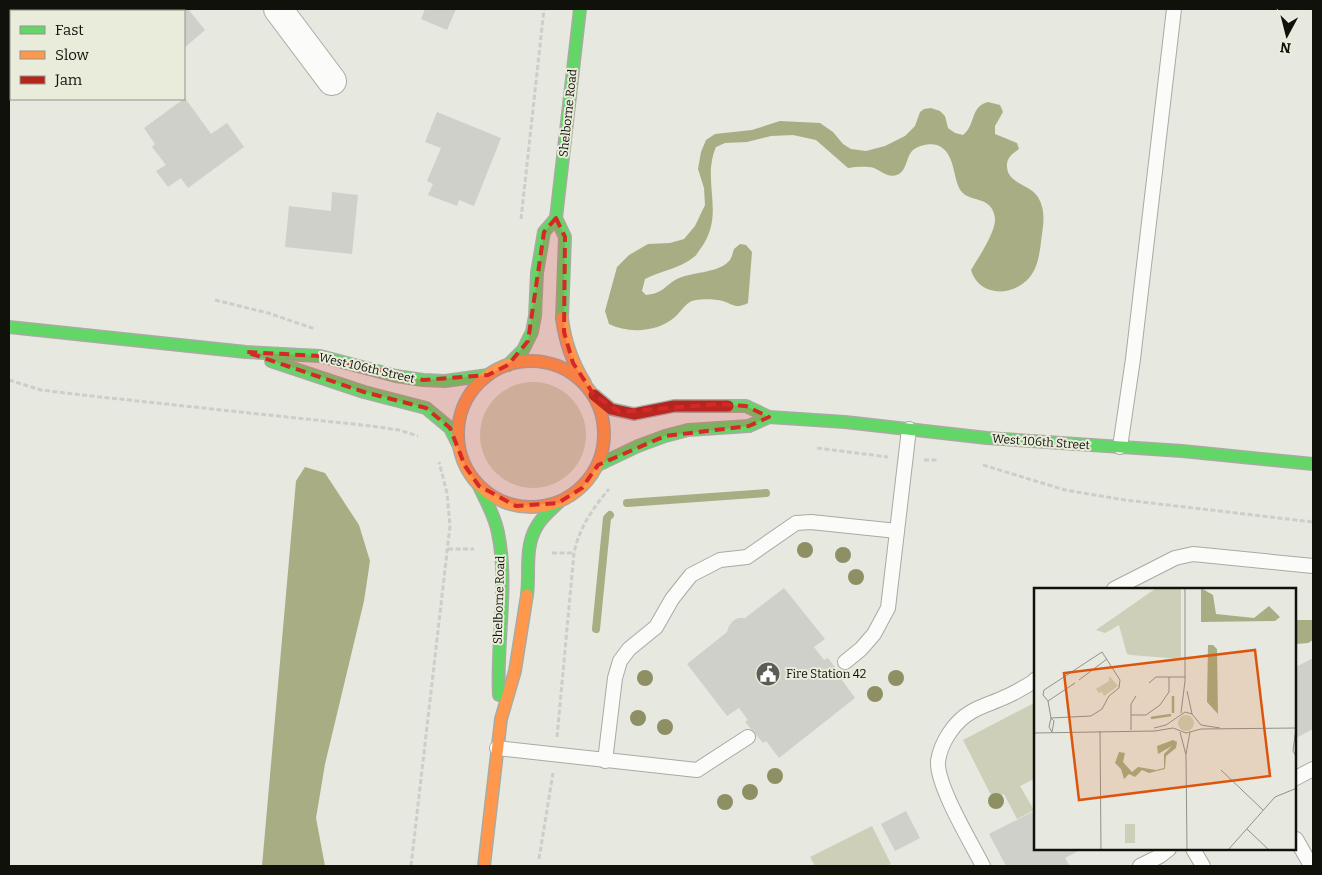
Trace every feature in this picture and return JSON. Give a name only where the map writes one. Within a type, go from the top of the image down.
[{"type":"street","points":[[278,9],[332,81]]},
{"type":"street","name":"Shelborne Road","points":[[580,9],[556,218],[565,237],[562,294],[564,332],[573,363],[585,383]]},
{"type":"street","name":"Shelborne Road","points":[[508,365],[523,350],[532,332],[535,316],[537,273],[544,232],[556,218]]},
{"type":"street","name":"West 106th Street","points":[[9,326],[246,352],[320,356],[396,376],[423,380],[445,381],[488,375]]},
{"type":"street","name":"West 106th Street","points":[[246,352],[308,375],[426,408],[450,428],[458,444]]},
{"type":"street","points":[[529,361],[549,363],[568,371],[585,383],[594,395],[601,412],[605,430],[605,442],[598,465],[591,478],[582,488],[558,503],[537,508],[516,506],[496,499],[478,486],[465,466],[458,444],[458,431],[464,405],[470,393],[488,375],[508,365],[529,361]]},
{"type":"street","name":"West 106th Street","points":[[594,395],[611,409],[627,413],[650,412],[674,406],[718,404],[746,406],[769,417],[845,422],[987,438],[1247,457],[1313,464]]},
{"type":"street","name":"West 106th Street","points":[[598,465],[638,446],[665,436],[688,430],[749,426],[769,417]]},
{"type":"street","name":"Shelborne Road","points":[[478,486],[494,518],[500,548],[502,579],[497,676],[501,719]]},
{"type":"street","name":"Shelborne Road","points":[[484,866],[501,719],[515,672],[528,585],[528,551],[537,526],[558,503]]},
{"type":"lane","points":[[1120,448],[1133,360],[1174,9]]},
{"type":"lane","points":[[845,662],[861,649],[874,634],[888,608],[909,429]]},
{"type":"lane","points":[[605,761],[615,678],[620,661],[629,649],[656,627],[672,599],[691,576],[720,560],[747,557],[796,523],[811,522],[897,531]]},
{"type":"lane","points":[[1116,588],[1175,558],[1193,554],[1313,566]]},
{"type":"lane","points":[[983,866],[942,780],[938,763],[944,741],[954,727],[970,712],[1005,697],[1034,681]]},
{"type":"lane","points":[[498,748],[697,770],[748,737]]},
{"type":"lane","points":[[1297,777],[1313,769]]},
{"type":"lane","points":[[1297,841],[1308,863]]},
{"type":"lane","points":[[1140,866],[1168,850]]},
{"type":"lane","points":[[1195,850],[1203,866]]},
{"type":"path","points":[[521,222],[544,9]]},
{"type":"path","points":[[9,380],[41,390],[371,426],[399,430],[421,437]]},
{"type":"path","points":[[410,866],[443,572],[450,526],[444,476],[438,460]]},
{"type":"path","points":[[448,549],[482,549]]},
{"type":"path","points":[[540,859],[555,755],[574,553]]},
{"type":"highlighted area","points":[[556,218],[565,237],[564,332],[573,363],[594,395],[620,412],[718,404],[746,406],[769,417],[749,426],[665,436],[598,465],[582,488],[558,503],[516,506],[479,486],[465,466],[450,428],[426,408],[364,392],[246,352],[320,356],[423,380],[488,375],[508,365],[528,341],[544,232]]},
{"type":"shaded area","points":[[988,102],[1000,105],[1003,112],[995,126],[995,134],[1017,143],[1019,149],[1009,158],[1008,173],[1015,181],[1030,189],[1038,197],[1043,211],[1043,229],[1037,263],[1029,278],[1014,289],[997,291],[988,289],[975,279],[971,270],[990,237],[995,224],[995,218],[990,206],[965,195],[961,191],[951,159],[943,148],[934,144],[917,148],[910,154],[902,172],[892,176],[871,167],[848,168],[816,140],[793,135],[771,136],[747,142],[725,143],[716,147],[711,173],[712,222],[708,235],[695,256],[683,264],[645,279],[642,291],[646,295],[657,293],[677,279],[717,269],[730,260],[734,249],[740,244],[746,245],[752,252],[748,303],[738,306],[717,300],[702,299],[693,301],[687,304],[668,322],[643,330],[625,329],[609,324],[605,311],[617,267],[629,255],[648,244],[670,243],[684,239],[695,226],[705,205],[704,188],[698,169],[701,152],[706,140],[715,134],[752,130],[780,121],[820,123],[851,149],[866,151],[885,146],[905,136],[915,126],[920,112],[924,109],[931,108],[940,111],[945,116],[948,128],[955,133],[963,135],[970,126],[978,107]]},
{"type":"shaded area","points":[[533,382],[553,386],[570,398],[582,415],[586,435],[582,455],[570,472],[553,484],[533,488],[513,484],[496,472],[484,455],[480,435],[484,415],[496,398],[513,386]]},
{"type":"shaded area","points":[[305,467],[325,473],[359,525],[370,561],[364,601],[325,764],[316,818],[325,866],[262,866],[296,481]]},
{"type":"shaded area","points":[[1297,620],[1313,620],[1313,640],[1308,643],[1297,644]]},
{"type":"shaded area","points":[[1034,703],[1034,779],[1020,786],[1034,810],[1017,819],[1004,794],[993,799],[963,740]]},
{"type":"shaded area","points":[[872,826],[891,864],[886,866],[815,866],[810,857]]},
{"type":"building","points":[[109,9],[164,10],[110,10]]},
{"type":"building","points":[[188,9],[205,30],[185,47],[185,10],[179,10]]},
{"type":"building","points":[[425,9],[456,9],[447,30],[421,19]]},
{"type":"building","points":[[185,98],[211,134],[227,123],[244,147],[188,188],[181,178],[168,187],[156,171],[166,165],[152,147],[155,144],[144,128],[182,100],[185,100]]},
{"type":"building","points":[[437,112],[501,138],[474,206],[459,200],[457,206],[428,195],[433,184],[427,181],[441,148],[425,142]]},
{"type":"building","points":[[332,192],[358,195],[352,254],[285,247],[289,206],[331,211]]},
{"type":"building","name":"Fire Station 42","points":[[784,588],[825,639],[814,647],[824,660],[828,658],[844,679],[842,680],[855,698],[779,758],[766,741],[763,743],[745,722],[748,720],[739,708],[727,716],[687,664],[727,632],[733,621],[738,618],[745,618]]},
{"type":"building","points":[[1313,658],[1313,729],[1297,737],[1297,666]]},
{"type":"building","points":[[906,811],[920,838],[895,851],[881,824]]},
{"type":"building","points":[[1034,811],[1034,850],[1080,850],[1065,858],[1069,865],[1006,866],[989,834]]},
{"type":"waterway","points":[[627,503],[766,493]]},
{"type":"waterway","points":[[596,629],[607,518],[610,515]]},
{"type":"traffic: fast","points":[[562,318],[565,237],[556,218],[580,9]]},
{"type":"traffic: fast","points":[[508,365],[523,350],[532,332],[535,316],[537,273],[544,232],[556,218]]},
{"type":"traffic: fast","points":[[9,327],[246,352],[320,356],[396,376],[423,380],[445,381],[488,375]]},
{"type":"traffic: fast","points":[[271,361],[364,392],[426,408],[450,428],[458,444]]},
{"type":"traffic: fast","points":[[728,406],[746,406],[769,417],[845,422],[987,438],[1182,451],[1313,464]]},
{"type":"traffic: fast","points":[[598,465],[638,446],[665,436],[688,430],[749,426],[769,417]]},
{"type":"traffic: fast","points":[[479,486],[495,521],[501,553],[502,593],[499,695]]},
{"type":"traffic: fast","points":[[527,595],[530,542],[541,520],[558,503]]},
{"type":"traffic: slow","points":[[562,318],[570,352],[576,368],[585,383]]},
{"type":"traffic: slow","points":[[531,361],[559,366],[583,382],[599,406],[604,434],[599,462],[583,486],[559,502],[531,507],[503,502],[479,486],[463,462],[458,434],[463,406],[479,382],[503,366],[531,361]]},
{"type":"traffic: slow","points":[[484,866],[501,719],[515,671],[527,595]]},
{"type":"traffic: jam","points":[[594,395],[611,409],[634,414],[674,406],[728,406]]},
{"type":"place","name":"Fire Station 42","points":[[768,674]]}]
